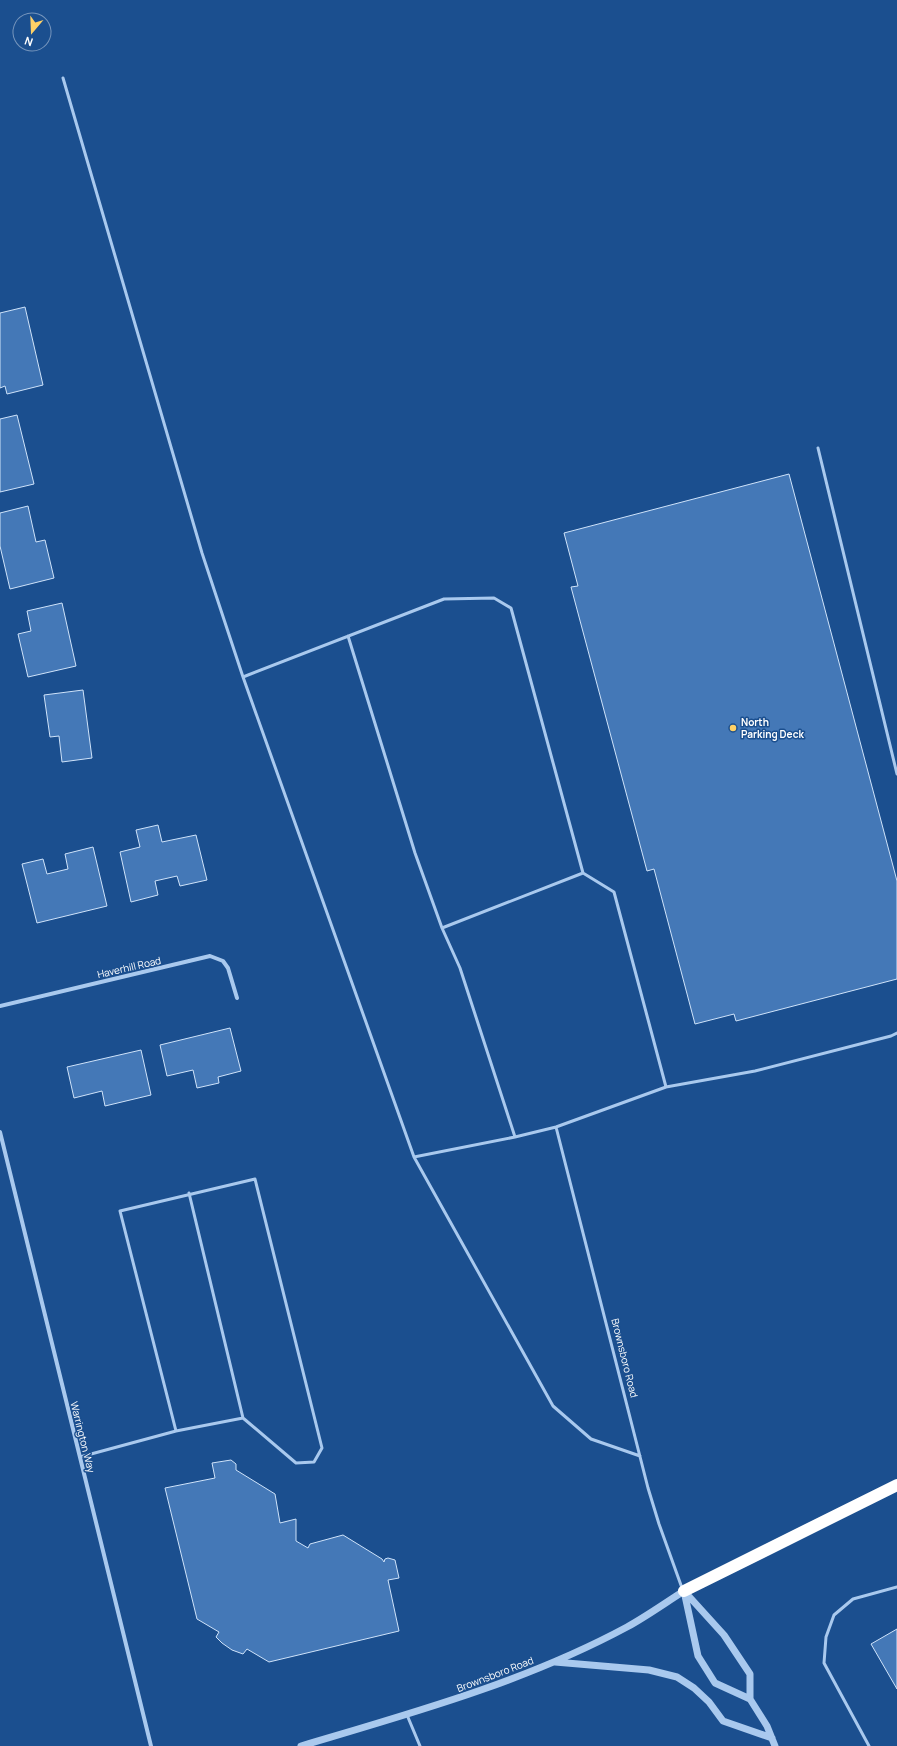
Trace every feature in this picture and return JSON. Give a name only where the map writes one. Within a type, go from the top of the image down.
[{"type":"highway","points":[[684,1591],[897,1485]]},
{"type":"street","name":"Haverhill Road","points":[[0,1006],[210,956],[223,961],[228,968],[237,998]]},
{"type":"street","name":"Warrington Way","points":[[0,1132],[151,1746]]},
{"type":"street","name":"Brownsboro Road","points":[[301,1746],[407,1715],[481,1691],[553,1662],[628,1626],[684,1591]]},
{"type":"street","name":"Brownsboro Road","points":[[684,1591],[724,1635],[750,1674],[750,1699],[715,1683],[698,1656],[684,1591]]},
{"type":"street","points":[[553,1662],[649,1670],[677,1677],[694,1688],[710,1702],[723,1721],[772,1738]]},
{"type":"street","points":[[750,1699],[767,1726],[775,1746]]},
{"type":"lane","points":[[63,78],[202,553],[244,677],[414,1157],[553,1406],[591,1439],[640,1456]]},
{"type":"lane","points":[[818,448],[897,774]]},
{"type":"lane","points":[[244,677],[444,599],[494,598],[511,608],[583,873],[614,892],[666,1087]]},
{"type":"lane","points":[[348,636],[415,853],[442,928],[460,968],[515,1137]]},
{"type":"lane","points":[[442,928],[583,873]]},
{"type":"lane","points":[[414,1157],[515,1137],[556,1127],[666,1087],[755,1071],[891,1036],[897,1033]]},
{"type":"lane","name":"Brownsboro Road","points":[[556,1127],[640,1456],[659,1524],[684,1591]]},
{"type":"lane","points":[[176,1431],[120,1211],[189,1193],[254,1179],[322,1448],[314,1462],[296,1463],[242,1418],[189,1193]]},
{"type":"lane","points":[[80,1457],[176,1431],[242,1418]]},
{"type":"lane","points":[[869,1746],[824,1663],[826,1637],[834,1615],[853,1599],[897,1587]]},
{"type":"lane","points":[[407,1715],[420,1746]]},
{"type":"building","points":[[25,307],[43,385],[7,394],[5,386],[0,388],[0,313]]},
{"type":"building","points":[[17,415],[34,484],[0,492],[0,419]]},
{"type":"building","name":"North Parking Deck","points":[[789,474],[897,881],[897,979],[736,1021],[734,1014],[695,1024],[654,869],[647,871],[571,587],[578,586],[564,533]]},
{"type":"building","points":[[28,506],[36,542],[45,540],[54,578],[10,589],[0,546],[0,513]]},
{"type":"building","points":[[62,603],[76,666],[28,677],[18,634],[31,631],[27,611]]},
{"type":"building","points":[[83,690],[92,758],[62,762],[59,736],[50,737],[44,695]]},
{"type":"building","points":[[158,825],[162,842],[196,835],[207,880],[180,886],[177,876],[155,881],[158,895],[131,902],[120,852],[140,847],[136,830]]},
{"type":"building","points":[[93,847],[107,906],[37,923],[22,864],[43,859],[47,874],[68,869],[65,854]]},
{"type":"building","points":[[230,1028],[241,1071],[218,1077],[219,1083],[197,1088],[193,1070],[167,1076],[160,1045]]},
{"type":"building","points":[[141,1050],[151,1095],[105,1106],[102,1091],[74,1098],[67,1067]]},
{"type":"building","points":[[231,1460],[236,1464],[236,1470],[275,1494],[280,1523],[296,1519],[296,1541],[308,1548],[310,1544],[343,1535],[382,1559],[384,1562],[385,1559],[388,1558],[395,1560],[399,1578],[388,1580],[399,1631],[269,1662],[247,1649],[243,1654],[232,1650],[216,1637],[219,1632],[197,1619],[165,1488],[215,1478],[212,1463]]},
{"type":"building","points":[[897,1629],[897,1689],[871,1644]]},
{"type":"place","name":"North Parking Deck","points":[[733,728]]}]
